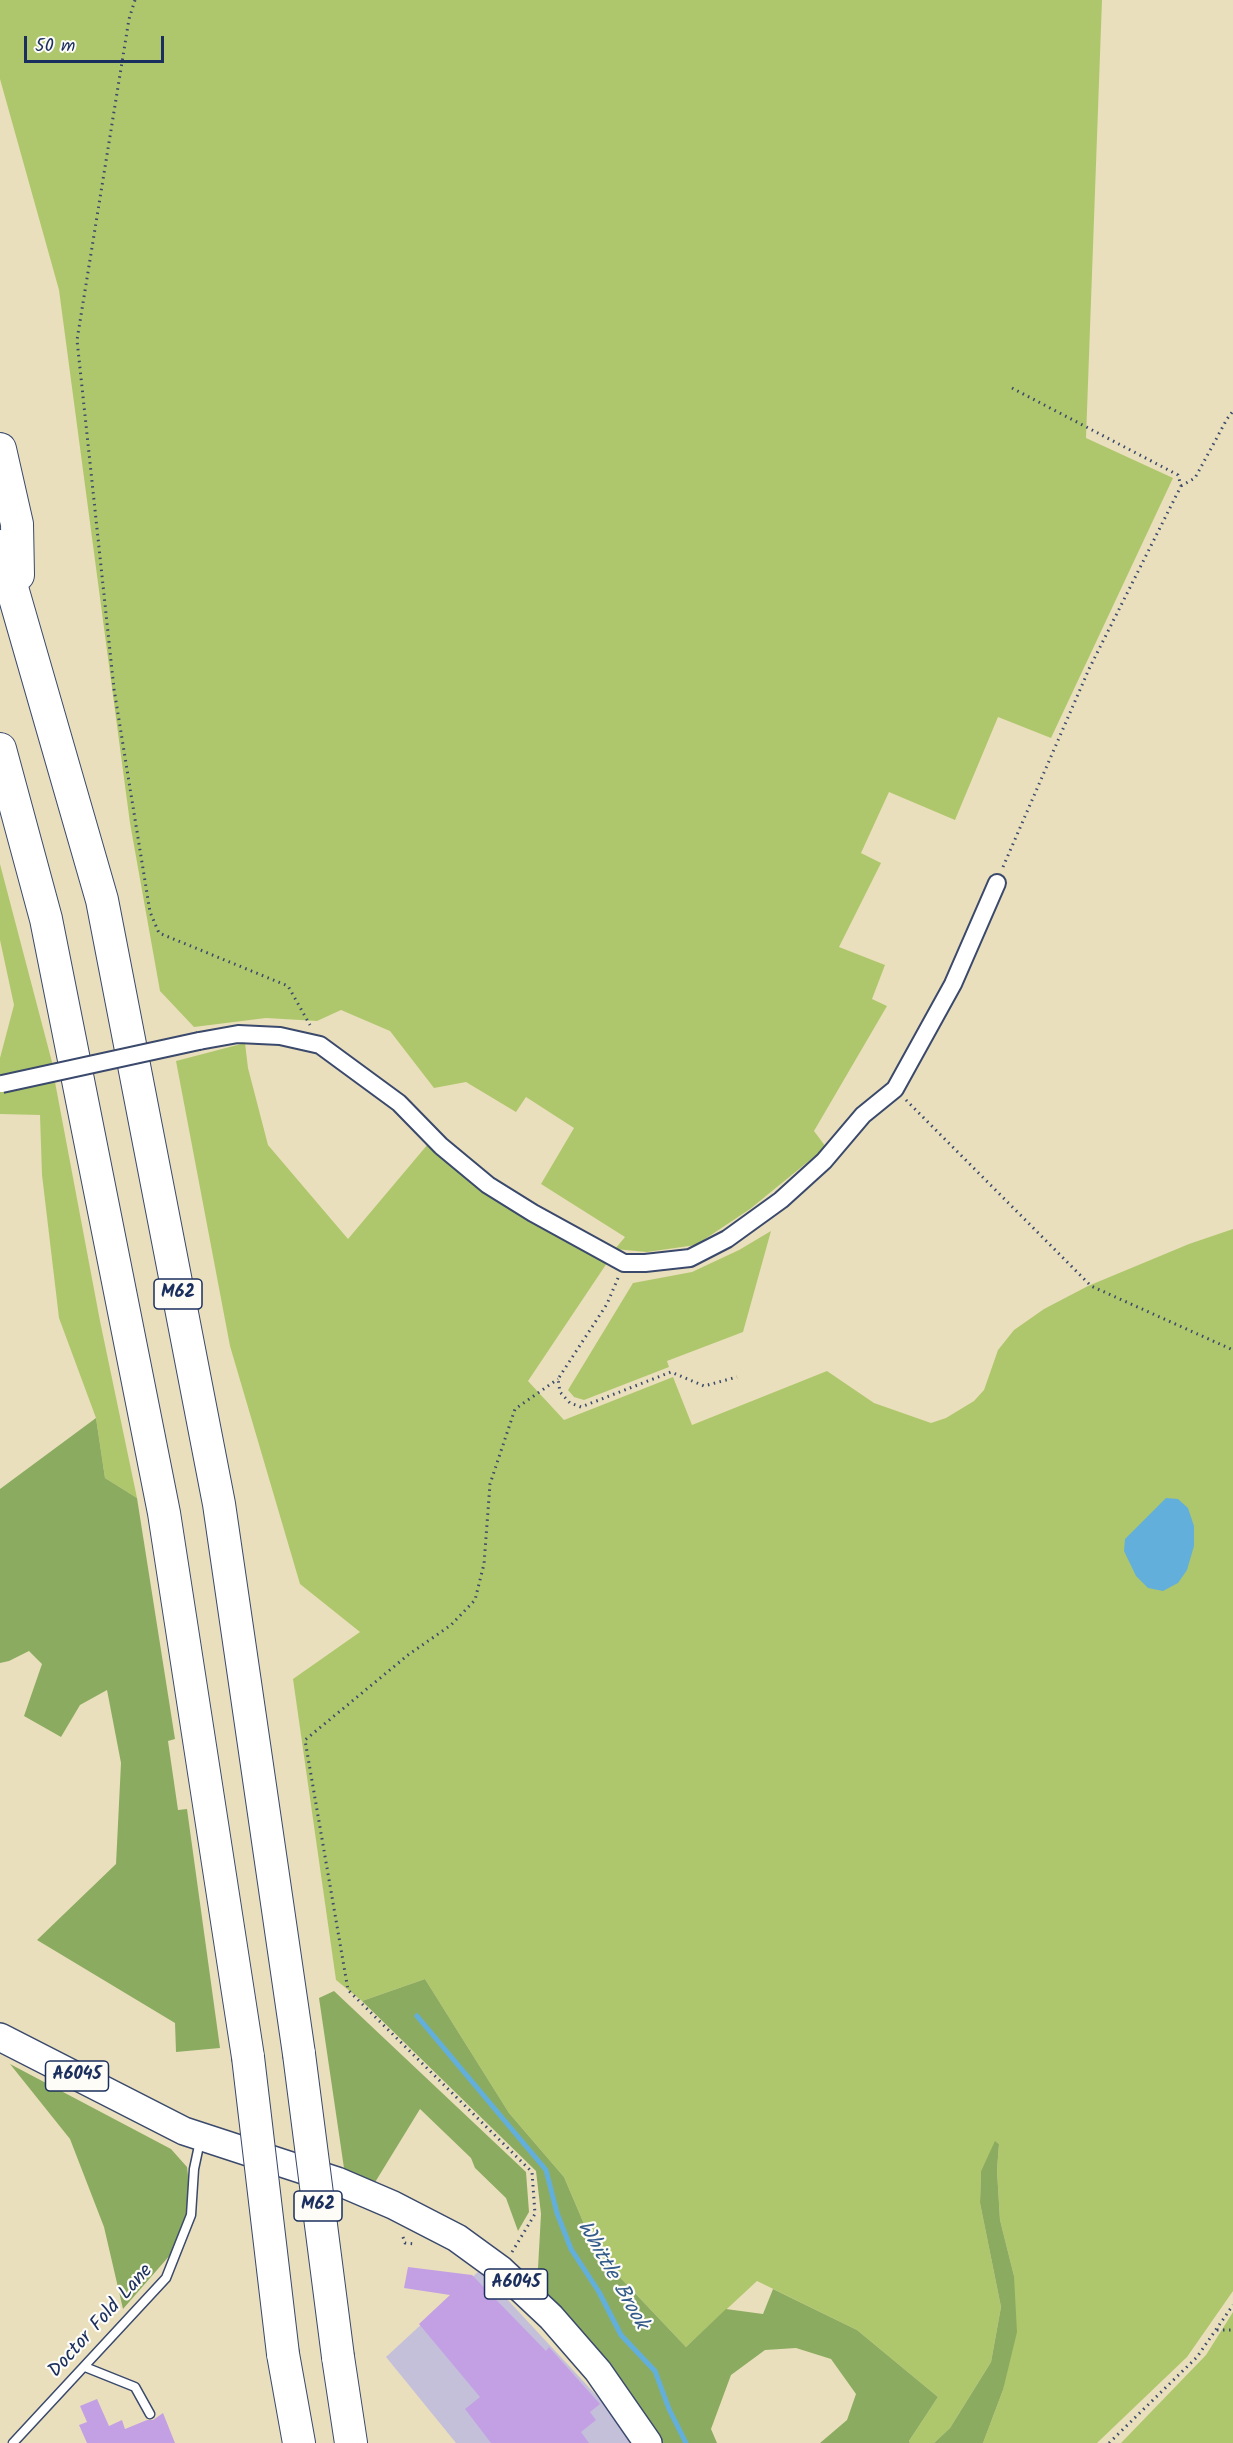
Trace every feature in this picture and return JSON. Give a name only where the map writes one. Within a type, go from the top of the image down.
[{"type":"highway","name":"M62","points":[[0,449],[17,524],[20,611]]},
{"type":"highway","name":"M62","points":[[0,546],[102,900],[219,1504],[351,2443]]},
{"type":"highway","name":"M62","points":[[0,749],[46,918],[164,1513],[248,2057],[283,2354],[299,2443]]},
{"type":"main road","name":"A6045","points":[[0,2037],[201,2138],[337,2181],[393,2205],[457,2238],[501,2270],[552,2317],[598,2371],[648,2443]]},
{"type":"street","points":[[1,1084],[238,1034],[280,1036],[320,1045],[399,1103],[441,1146],[488,1185],[533,1214],[624,1263],[690,1258],[727,1239],[781,1200],[816,1169],[863,1115],[895,1089],[953,984],[997,883]]},
{"type":"lane","name":"Doctor Fold Lane","points":[[14,2443],[166,2278],[191,2215],[195,2169],[201,2138]]},
{"type":"lane","points":[[85,2367],[135,2387],[150,2414]]},
{"type":"path","points":[[135,0],[129,19],[77,340],[114,689],[150,912],[159,933],[288,986],[320,1045]]},
{"type":"path","points":[[1010,387],[1178,475],[1181,486]]},
{"type":"path","points":[[997,883],[1089,669],[1181,486],[1195,478],[1233,411]]},
{"type":"path","points":[[895,1089],[1091,1286],[1233,1350]]},
{"type":"path","points":[[501,2270],[535,2214],[531,2172],[348,1990],[304,1740],[408,1654],[451,1625],[475,1600],[484,1564],[490,1484],[514,1409],[558,1379],[607,1304],[624,1263]]},
{"type":"path","points":[[558,1379],[560,1392],[570,1403],[581,1407],[671,1372],[704,1386],[736,1377]]},
{"type":"path","points":[[1109,2443],[1197,2357],[1233,2305]]},
{"type":"path","points":[[1216,2330],[1233,2330]]},
{"type":"shaded area","points":[[480,2270],[623,2424],[636,2443],[456,2443],[386,2357]]},
{"type":"green space","points":[[0,0],[1102,0],[1086,438],[1173,478],[1051,738],[998,717],[955,820],[889,792],[861,853],[881,863],[839,947],[885,965],[872,999],[887,1006],[814,1131],[826,1147],[750,1209],[696,1245],[647,1252],[615,1249],[625,1237],[541,1184],[574,1128],[526,1097],[516,1112],[466,1082],[434,1088],[390,1031],[341,1010],[317,1021],[266,1018],[194,1027],[160,991],[130,823],[59,290],[0,79]]},
{"type":"green space","points":[[0,864],[53,1066],[0,1078],[0,1058],[14,1005],[0,940]]},
{"type":"green space","points":[[245,1043],[248,1068],[268,1145],[348,1239],[428,1144],[481,1187],[538,1226],[607,1263],[528,1381],[564,1420],[673,1377],[692,1425],[827,1371],[874,1403],[931,1423],[946,1418],[974,1401],[984,1390],[998,1350],[1014,1330],[1044,1309],[1088,1286],[1189,1244],[1233,1229],[1233,2291],[1187,2357],[1097,2443],[983,2443],[1003,2390],[1014,2276],[1000,2220],[997,2170],[999,2144],[996,2142],[981,2171],[980,2203],[1001,2307],[991,2362],[950,2428],[934,2443],[910,2443],[909,2441],[938,2397],[857,2330],[757,2281],[686,2347],[596,2252],[564,2177],[509,2113],[425,1979],[362,2001],[336,1980],[293,1679],[360,1632],[300,1584],[230,1346],[176,1061]]},
{"type":"green space","points":[[55,1082],[100,1321],[137,1498],[105,1478],[96,1418],[59,1318],[42,1175],[40,1115],[0,1114],[0,1092]]},
{"type":"green space","points":[[771,1231],[743,1332],[667,1361],[669,1367],[584,1400],[574,1397],[568,1390],[633,1283],[692,1272],[739,1250]]},
{"type":"green space","points":[[96,1418],[105,1478],[137,1498],[175,1739],[168,1741],[178,1810],[187,1809],[220,2048],[176,2052],[175,2023],[37,1940],[116,1864],[121,1763],[107,1690],[80,1705],[61,1737],[24,1716],[42,1664],[29,1651],[0,1663],[0,1489]]},
{"type":"green space","points":[[425,1979],[509,2113],[564,2177],[596,2252],[686,2347],[726,2309],[763,2314],[773,2289],[857,2330],[938,2397],[909,2441],[910,2443],[820,2443],[847,2420],[856,2394],[831,2359],[796,2348],[765,2350],[731,2375],[711,2429],[717,2443],[663,2443],[615,2372],[537,2286],[541,2214],[536,2171],[362,2001]]},
{"type":"green space","points":[[334,1991],[526,2172],[529,2212],[518,2231],[506,2198],[475,2168],[471,2158],[420,2109],[374,2184],[345,2175],[319,1998]]},
{"type":"green space","points":[[10,2064],[171,2149],[187,2167],[190,2191],[186,2218],[171,2254],[123,2309],[104,2227],[70,2139]]},
{"type":"green space","points":[[995,2141],[999,2144],[997,2170],[1000,2220],[1014,2276],[1017,2332],[1003,2390],[983,2443],[934,2443],[950,2428],[991,2362],[1001,2307],[980,2203],[981,2171]]},
{"type":"green space","points":[[1233,2312],[1233,2443],[1121,2443],[1206,2355]]},
{"type":"water","points":[[1166,1498],[1178,1499],[1188,1508],[1194,1526],[1194,1546],[1187,1570],[1178,1583],[1163,1591],[1148,1588],[1136,1576],[1124,1551],[1125,1539]]},
{"type":"building","points":[[408,2267],[472,2275],[546,2351],[549,2347],[600,2404],[590,2412],[596,2420],[581,2432],[589,2443],[491,2443],[465,2409],[480,2397],[419,2324],[450,2295],[404,2288]]},
{"type":"building","points":[[97,2399],[109,2426],[122,2420],[125,2429],[147,2420],[153,2420],[163,2413],[175,2443],[87,2443],[79,2425],[87,2422],[80,2406]]},
{"type":"waterway","name":"Whittle Brook","points":[[417,2016],[546,2170],[557,2213],[571,2249],[599,2292],[621,2335],[655,2371],[669,2409],[686,2443]]}]
